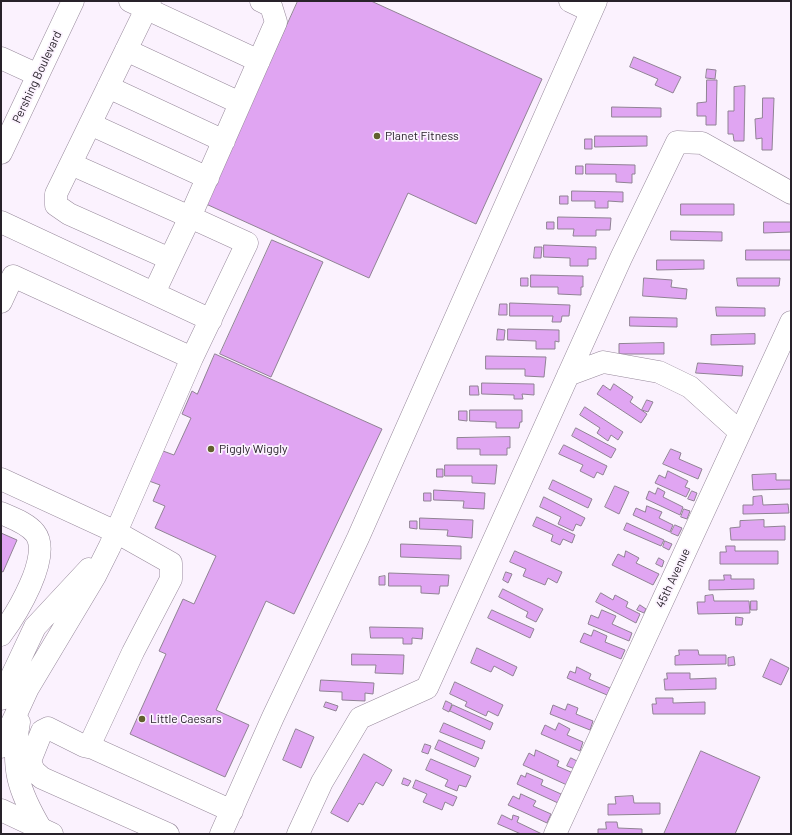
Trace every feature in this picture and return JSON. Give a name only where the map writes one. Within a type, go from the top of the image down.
[{"type":"street","name":"Pershing Boulevard","points":[[1,153],[73,1]]},
{"type":"street","points":[[154,293],[208,178],[276,22],[271,6],[261,1]]},
{"type":"street","points":[[221,834],[273,718],[358,538],[594,6],[570,1]]},
{"type":"street","points":[[170,259],[69,214],[56,205],[56,194],[126,50],[142,4],[259,61]]},
{"type":"street","points":[[126,50],[240,103]]},
{"type":"street","points":[[1,58],[38,75]]},
{"type":"street","points":[[108,87],[224,141]]},
{"type":"street","points":[[90,124],[208,178]]},
{"type":"street","points":[[298,834],[322,782],[360,718],[427,688],[621,258],[677,142],[702,143],[791,193]]},
{"type":"street","points":[[1,747],[28,688],[95,576],[113,539],[192,358],[247,243],[71,164]]},
{"type":"street","points":[[1,222],[211,320]]},
{"type":"street","points":[[1,302],[13,276],[192,358]]},
{"type":"street","name":"45th Avenue","points":[[555,834],[791,322]]},
{"type":"street","points":[[568,375],[603,362],[659,372],[690,387],[740,432]]},
{"type":"street","points":[[1,479],[113,539],[171,563],[171,579],[91,742],[93,748]]},
{"type":"street","points":[[1,513],[20,521],[36,533],[41,548],[40,561],[28,589],[12,620],[1,635]]},
{"type":"street","points":[[1,699],[22,652],[38,623],[113,539]]},
{"type":"street","points":[[1,640],[43,663]]},
{"type":"street","points":[[28,688],[17,735],[16,772],[23,796],[47,831]]},
{"type":"street","points":[[168,834],[42,778],[34,771],[30,761],[42,730],[48,728],[84,746],[93,748],[232,810]]},
{"type":"street","points":[[1,810],[47,831]]},
{"type":"building","name":"Planet Fitness","points":[[298,1],[371,1],[542,79],[476,224],[408,193],[369,278],[206,204]]},
{"type":"building","points":[[634,57],[681,77],[673,93],[655,85],[658,79],[630,67]]},
{"type":"building","points":[[707,69],[716,70],[715,79],[706,78]]},
{"type":"building","points":[[707,80],[717,80],[716,125],[706,125],[706,116],[697,116],[697,103],[706,102]]},
{"type":"building","points":[[745,86],[744,141],[734,141],[733,134],[728,134],[728,111],[734,111],[734,87]]},
{"type":"building","points":[[763,98],[774,98],[772,150],[762,150],[762,138],[756,139],[755,119],[762,118]]},
{"type":"building","points":[[612,107],[661,108],[661,117],[612,117]]},
{"type":"building","points":[[595,136],[647,136],[647,146],[595,147]]},
{"type":"building","points":[[585,139],[592,139],[592,149],[585,149]]},
{"type":"building","points":[[586,164],[635,165],[635,174],[632,174],[632,183],[616,182],[616,174],[586,174]]},
{"type":"building","points":[[576,166],[583,166],[583,174],[576,174]]},
{"type":"building","points":[[572,191],[623,192],[623,202],[608,201],[608,208],[595,208],[595,201],[572,201]]},
{"type":"building","points":[[560,196],[568,196],[568,204],[560,204]]},
{"type":"building","points":[[681,204],[734,204],[734,215],[681,215]]},
{"type":"building","points":[[558,217],[611,218],[610,230],[596,230],[596,236],[573,236],[574,229],[558,229]]},
{"type":"building","points":[[547,222],[554,222],[554,229],[547,229]]},
{"type":"building","points":[[764,222],[791,222],[791,232],[764,233]]},
{"type":"building","points":[[671,231],[722,232],[722,241],[671,240]]},
{"type":"building","points":[[272,240],[323,262],[271,377],[220,354]]},
{"type":"building","points":[[544,245],[596,247],[596,259],[588,259],[588,266],[570,266],[570,258],[544,257]]},
{"type":"building","points":[[535,247],[542,247],[541,258],[534,258]]},
{"type":"building","points":[[746,250],[791,250],[791,260],[746,260]]},
{"type":"building","points":[[657,260],[704,260],[704,269],[657,270]]},
{"type":"building","points":[[531,275],[583,276],[581,295],[558,294],[558,287],[531,287]]},
{"type":"building","points":[[521,278],[528,278],[528,286],[521,286]]},
{"type":"building","points":[[644,278],[672,280],[671,287],[687,289],[686,299],[643,296]]},
{"type":"building","points":[[737,278],[780,278],[779,286],[738,286]]},
{"type":"building","points":[[510,303],[570,305],[569,316],[562,316],[561,322],[552,322],[553,316],[510,316]]},
{"type":"building","points":[[500,304],[507,304],[507,315],[499,315]]},
{"type":"building","points":[[716,307],[765,308],[765,316],[717,316]]},
{"type":"building","points":[[630,317],[677,318],[677,327],[630,326]]},
{"type":"building","points":[[498,329],[505,330],[504,340],[497,340]]},
{"type":"building","points":[[508,329],[559,330],[559,342],[555,341],[555,349],[536,349],[536,341],[508,340]]},
{"type":"building","points":[[755,334],[755,344],[711,345],[711,335]]},
{"type":"building","points":[[664,343],[664,354],[619,354],[619,344]]},
{"type":"building","points":[[215,354],[382,429],[294,614],[266,601],[216,710],[249,725],[225,777],[130,734],[166,654],[159,651],[183,599],[194,604],[216,556],[155,528],[165,506],[153,501],[160,485],[149,481],[163,451],[174,455],[191,418],[182,414],[192,391],[197,394]]},
{"type":"building","points":[[486,356],[546,357],[544,377],[525,376],[525,369],[486,369]]},
{"type":"building","points":[[698,363],[743,366],[742,376],[696,373]]},
{"type":"building","points":[[482,383],[534,384],[534,395],[522,394],[523,399],[514,399],[514,395],[482,394]]},
{"type":"building","points":[[614,384],[633,397],[630,402],[647,414],[641,423],[597,394],[603,385],[610,390]]},
{"type":"building","points":[[470,386],[478,386],[479,395],[470,395]]},
{"type":"building","points":[[647,400],[653,402],[648,412],[642,410]]},
{"type":"building","points":[[585,407],[623,432],[618,440],[611,435],[608,441],[597,433],[600,428],[580,415]]},
{"type":"building","points":[[470,410],[522,410],[522,422],[520,422],[519,428],[496,428],[496,422],[470,421]]},
{"type":"building","points":[[459,411],[467,411],[467,421],[459,420]]},
{"type":"building","points":[[576,428],[616,449],[611,458],[572,436]]},
{"type":"building","points":[[510,437],[510,448],[507,448],[507,455],[480,455],[480,449],[457,449],[457,438]]},
{"type":"building","points":[[564,445],[607,466],[603,475],[597,472],[594,478],[580,471],[583,465],[559,454]]},
{"type":"building","points":[[671,449],[681,453],[679,459],[702,469],[698,479],[663,464]]},
{"type":"building","points":[[445,465],[497,465],[495,484],[472,483],[472,476],[445,476]]},
{"type":"building","points":[[437,469],[443,469],[443,477],[437,477]]},
{"type":"building","points":[[668,471],[688,481],[685,487],[690,489],[686,497],[655,483],[659,475],[665,478]]},
{"type":"building","points":[[776,474],[776,480],[791,480],[791,489],[753,490],[752,475]]},
{"type":"building","points":[[553,480],[592,499],[588,508],[549,489]]},
{"type":"building","points":[[615,486],[629,492],[619,514],[605,507]]},
{"type":"building","points":[[658,488],[665,492],[663,497],[683,507],[680,515],[646,499],[649,491],[655,494]]},
{"type":"building","points":[[434,490],[485,493],[484,509],[463,508],[464,501],[434,500]]},
{"type":"building","points":[[692,491],[697,493],[694,501],[688,499]]},
{"type":"building","points":[[424,493],[431,493],[431,501],[424,501]]},
{"type":"building","points":[[762,496],[763,505],[788,504],[789,513],[743,514],[743,505],[753,505],[753,497]]},
{"type":"building","points":[[544,497],[585,518],[581,526],[576,524],[573,531],[558,524],[561,517],[540,507]]},
{"type":"building","points":[[647,506],[662,512],[659,518],[673,525],[670,532],[633,515],[636,508],[645,512]]},
{"type":"building","points":[[684,509],[690,511],[687,519],[681,517]]},
{"type":"building","points":[[537,517],[575,535],[572,543],[563,539],[560,545],[551,541],[553,535],[533,526]]},
{"type":"building","points":[[420,518],[473,520],[472,538],[447,536],[448,530],[420,529]]},
{"type":"building","points":[[764,520],[764,527],[785,526],[785,540],[731,540],[730,528],[740,527],[740,521]]},
{"type":"building","points":[[410,521],[417,521],[417,529],[410,528]]},
{"type":"building","points":[[627,523],[664,540],[661,546],[624,530]]},
{"type":"building","points":[[675,525],[682,528],[678,536],[671,533]]},
{"type":"building","points":[[1,533],[17,540],[3,572],[1,571]]},
{"type":"building","points":[[665,541],[672,544],[669,550],[663,547]]},
{"type":"building","points":[[401,544],[461,546],[461,559],[401,557]]},
{"type":"building","points":[[726,546],[735,546],[735,551],[778,551],[778,564],[720,564],[720,552],[726,552]]},
{"type":"building","points":[[515,551],[562,572],[557,583],[548,578],[545,585],[523,576],[526,569],[510,562]]},
{"type":"building","points":[[626,551],[639,558],[636,563],[659,574],[653,585],[612,565],[618,554],[624,557]]},
{"type":"building","points":[[659,558],[664,561],[662,567],[656,564]]},
{"type":"building","points":[[506,572],[512,574],[508,583],[503,580]]},
{"type":"building","points":[[389,573],[449,575],[448,586],[440,586],[439,594],[421,593],[421,586],[389,586]]},
{"type":"building","points":[[724,575],[731,575],[731,579],[754,579],[754,589],[709,590],[709,580],[724,580]]},
{"type":"building","points":[[385,576],[385,585],[379,585],[379,577]]},
{"type":"building","points":[[503,589],[543,609],[536,622],[526,617],[528,612],[499,597]]},
{"type":"building","points":[[601,593],[613,600],[615,595],[628,602],[626,607],[640,614],[636,623],[596,602]]},
{"type":"building","points":[[713,595],[714,601],[749,601],[750,613],[698,614],[697,602],[705,602],[705,596]]},
{"type":"building","points":[[751,601],[757,601],[757,610],[751,610]]},
{"type":"building","points":[[640,605],[646,609],[644,613],[637,610]]},
{"type":"building","points":[[492,610],[534,629],[530,638],[488,618]]},
{"type":"building","points":[[602,610],[616,616],[612,624],[632,633],[629,641],[588,624],[591,615],[598,618]]},
{"type":"building","points":[[736,617],[743,618],[742,625],[736,625]]},
{"type":"building","points":[[370,627],[423,628],[422,639],[412,638],[412,644],[403,644],[403,638],[371,638]]},
{"type":"building","points":[[594,630],[607,636],[605,642],[625,650],[621,659],[580,642],[584,633],[591,636]]},
{"type":"building","points":[[477,648],[517,667],[513,676],[494,666],[491,672],[471,663]]},
{"type":"building","points":[[679,650],[698,650],[699,655],[726,655],[726,664],[675,665],[675,656],[679,655]]},
{"type":"building","points":[[352,654],[404,655],[403,674],[375,673],[376,665],[352,665]]},
{"type":"building","points":[[734,657],[735,665],[728,666],[728,658]]},
{"type":"building","points":[[771,659],[789,668],[781,685],[763,677]]},
{"type":"building","points":[[577,667],[591,674],[589,679],[610,688],[607,695],[567,678],[570,671],[575,673]]},
{"type":"building","points":[[667,673],[690,673],[690,679],[716,678],[716,689],[665,690],[664,679],[667,679]]},
{"type":"building","points":[[321,680],[374,683],[373,694],[365,693],[365,701],[342,700],[342,692],[320,691]]},
{"type":"building","points":[[455,682],[503,705],[498,716],[488,711],[486,716],[465,706],[467,702],[450,694]]},
{"type":"building","points":[[656,698],[673,698],[673,703],[705,702],[705,714],[653,714],[652,704],[656,704]]},
{"type":"building","points":[[446,701],[452,704],[449,712],[443,709]]},
{"type":"building","points":[[326,702],[338,706],[336,711],[324,707]]},
{"type":"building","points":[[568,704],[578,708],[576,714],[593,721],[590,730],[550,714],[553,705],[565,710]]},
{"type":"building","points":[[453,705],[493,723],[490,730],[450,711]]},
{"type":"building","points":[[444,723],[485,741],[482,749],[440,732]]},
{"type":"building","points":[[559,723],[570,729],[567,735],[583,742],[580,751],[541,734],[545,725],[555,730]]},
{"type":"building","points":[[296,729],[314,737],[301,768],[283,760]]},
{"type":"building","points":[[439,740],[479,758],[475,767],[435,749]]},
{"type":"building","points":[[425,744],[431,746],[428,754],[422,752]]},
{"type":"building","points":[[536,750],[559,761],[557,766],[573,773],[567,785],[523,765],[529,753],[534,756]]},
{"type":"building","points":[[701,751],[760,777],[735,834],[664,834]]},
{"type":"building","points":[[364,754],[392,770],[383,786],[376,782],[363,805],[359,803],[348,822],[331,813]]},
{"type":"building","points":[[571,758],[579,762],[575,769],[567,766]]},
{"type":"building","points":[[431,759],[471,776],[466,787],[459,785],[457,791],[445,786],[448,780],[426,770]]},
{"type":"building","points":[[527,773],[543,780],[541,785],[561,794],[558,803],[517,784],[521,775],[525,777]]},
{"type":"building","points":[[404,778],[411,781],[408,786],[402,784]]},
{"type":"building","points":[[416,780],[457,797],[453,806],[445,802],[442,810],[423,802],[427,794],[413,788]]},
{"type":"building","points":[[521,794],[536,801],[533,806],[551,814],[547,823],[508,805],[513,796],[519,799]]},
{"type":"building","points":[[633,796],[634,803],[660,803],[660,814],[608,815],[608,804],[616,804],[615,797]]},
{"type":"building","points":[[502,815],[512,820],[513,815],[519,817],[517,822],[542,834],[521,834],[498,824]]},
{"type":"building","points":[[606,822],[617,822],[618,828],[642,829],[642,834],[598,834],[598,829],[606,829]]},
{"type":"place","name":"Planet Fitness","points":[[377,136]]},
{"type":"place","name":"Piggly Wiggly","points":[[211,449]]},
{"type":"place","name":"Little Caesars","points":[[142,719]]}]
